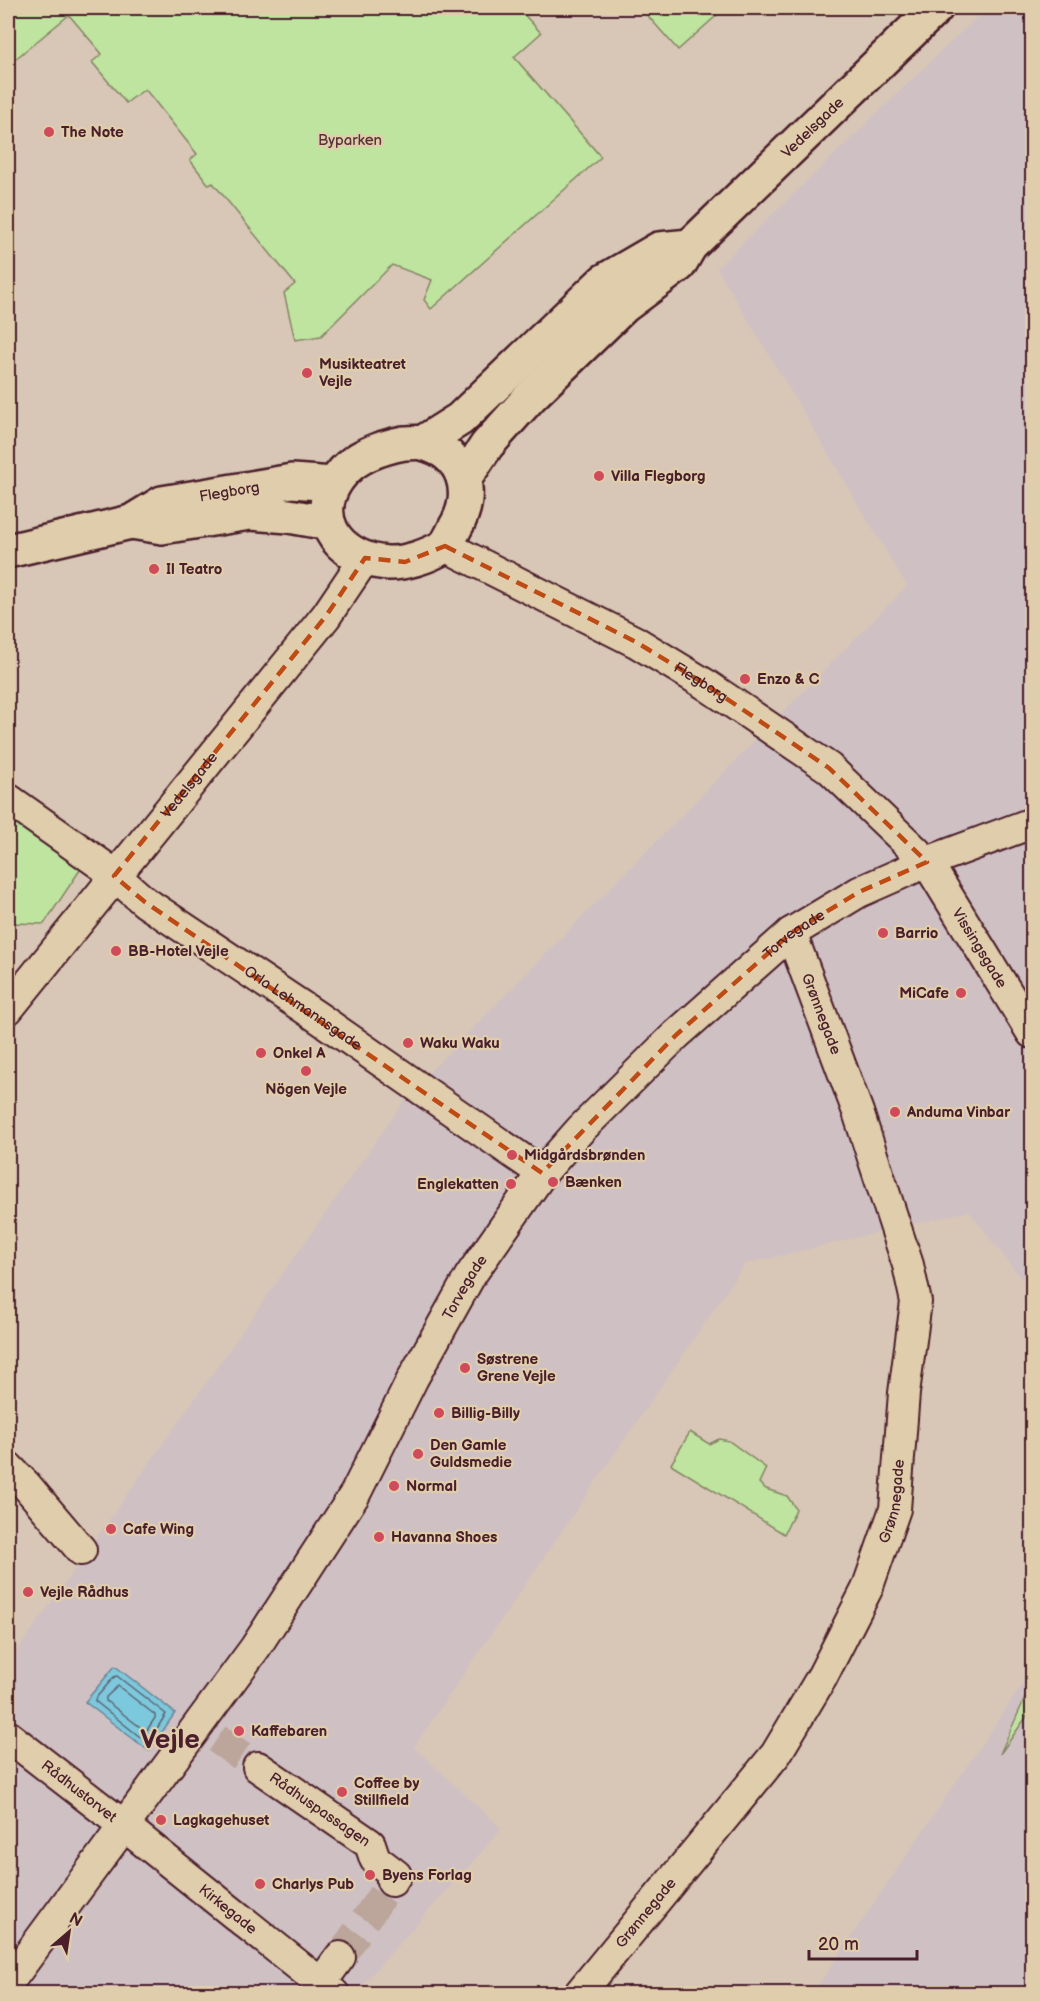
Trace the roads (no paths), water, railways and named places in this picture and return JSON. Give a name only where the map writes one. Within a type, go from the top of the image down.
[{"type":"main road","name":"Vedelsgade","points":[[465,478],[487,446],[531,396],[624,306],[679,265],[690,246],[936,8]]},
{"type":"main road","points":[[422,443],[460,419],[604,281],[659,249],[690,246]]},
{"type":"main road","points":[[422,443],[440,451],[454,461],[465,478],[467,494],[462,517],[444,546],[405,562],[385,562],[347,551],[333,537],[328,523],[328,503],[333,484],[345,470],[368,453],[387,446],[422,443]]},
{"type":"main road","name":"Flegborg","points":[[8,551],[131,522],[162,503],[292,481],[333,484]]},
{"type":"main road","name":"Flegborg","points":[[131,522],[162,528],[250,513],[289,516],[328,523]]},
{"type":"street","name":"Flegborg","points":[[444,546],[636,642],[705,684],[829,768],[927,862]]},
{"type":"street","name":"Vedelsgade","points":[[8,1009],[326,616],[365,558]]},
{"type":"street","name":"Orla Lehmannsgade","points":[[8,799],[114,876],[145,902],[316,1016],[542,1173]]},
{"type":"street","name":"Torvegade","points":[[8,1983],[123,1825],[207,1732],[356,1494],[413,1378],[470,1276],[542,1173],[581,1129],[676,1035],[791,933],[859,892],[927,862],[1032,823]]},
{"type":"street","name":"Vissingsgade","points":[[927,862],[1032,1033]]},
{"type":"street","name":"Grønnegade","points":[[579,1994],[776,1754],[822,1677],[867,1589],[895,1509],[904,1393],[916,1302],[908,1265],[858,1112],[791,933]]},
{"type":"street","points":[[8,1467],[81,1550]]},
{"type":"street","name":"Rådhustorvet","points":[[8,1736],[123,1825]]},
{"type":"street","name":"Rådhuspassagen","points":[[258,1767],[370,1844],[375,1859],[396,1875],[392,1881]]},
{"type":"street","name":"Kirkegade","points":[[123,1825],[327,1988]]},
{"type":"street","points":[[327,1988],[339,1957]]},
{"type":"water","points":[[115,1666],[175,1713],[149,1751],[85,1702]]},
{"type":"tunnel","points":[[217,1739],[258,1767]]},
{"type":"tunnel","points":[[340,1957],[392,1881]]},
{"type":"place","name":"The Note","points":[[49,132]]},
{"type":"place","name":"Musikteatret Vejle","points":[[307,373]]},
{"type":"place","name":"Villa Flegborg","points":[[599,476]]},
{"type":"place","name":"Il Teatro","points":[[154,569]]},
{"type":"place","name":"Enzo & C","points":[[745,679]]},
{"type":"place","name":"Barrio","points":[[883,933]]},
{"type":"place","name":"BB-Hotel Vejle","points":[[116,951]]},
{"type":"place","name":"MiCafe","points":[[961,993]]},
{"type":"place","name":"Waku Waku","points":[[408,1043]]},
{"type":"place","name":"Onkel A","points":[[261,1053]]},
{"type":"place","name":"Nögen Vejle","points":[[306,1071]]},
{"type":"place","name":"Anduma Vinbar","points":[[895,1112]]},
{"type":"place","name":"Midgårdsbrønden","points":[[512,1155]]},
{"type":"place","name":"Bænken","points":[[553,1182]]},
{"type":"place","name":"Englekatten","points":[[511,1184]]},
{"type":"place","name":"Søstrene Grene Vejle","points":[[465,1368]]},
{"type":"place","name":"Billig-Billy","points":[[439,1413]]},
{"type":"place","name":"Den Gamle Guldsmedie","points":[[418,1454]]},
{"type":"place","name":"Normal","points":[[394,1486]]},
{"type":"place","name":"Cafe Wing","points":[[111,1529]]},
{"type":"place","name":"Havanna Shoes","points":[[379,1537]]},
{"type":"place","name":"Vejle Rådhus","points":[[28,1592]]},
{"type":"place","name":"Kaffebaren","points":[[239,1731]]},
{"type":"place","name":"Coffee by Stillfield","points":[[342,1792]]},
{"type":"place","name":"Lagkagehuset","points":[[161,1820]]},
{"type":"place","name":"Byens Forlag","points":[[370,1875]]},
{"type":"place","name":"Charlys Pub","points":[[260,1884]]},
{"type":"district","name":"Vejle","points":[[170,1740]]},
{"type":"park label","name":"Byparken","points":[[350,140]]}]
